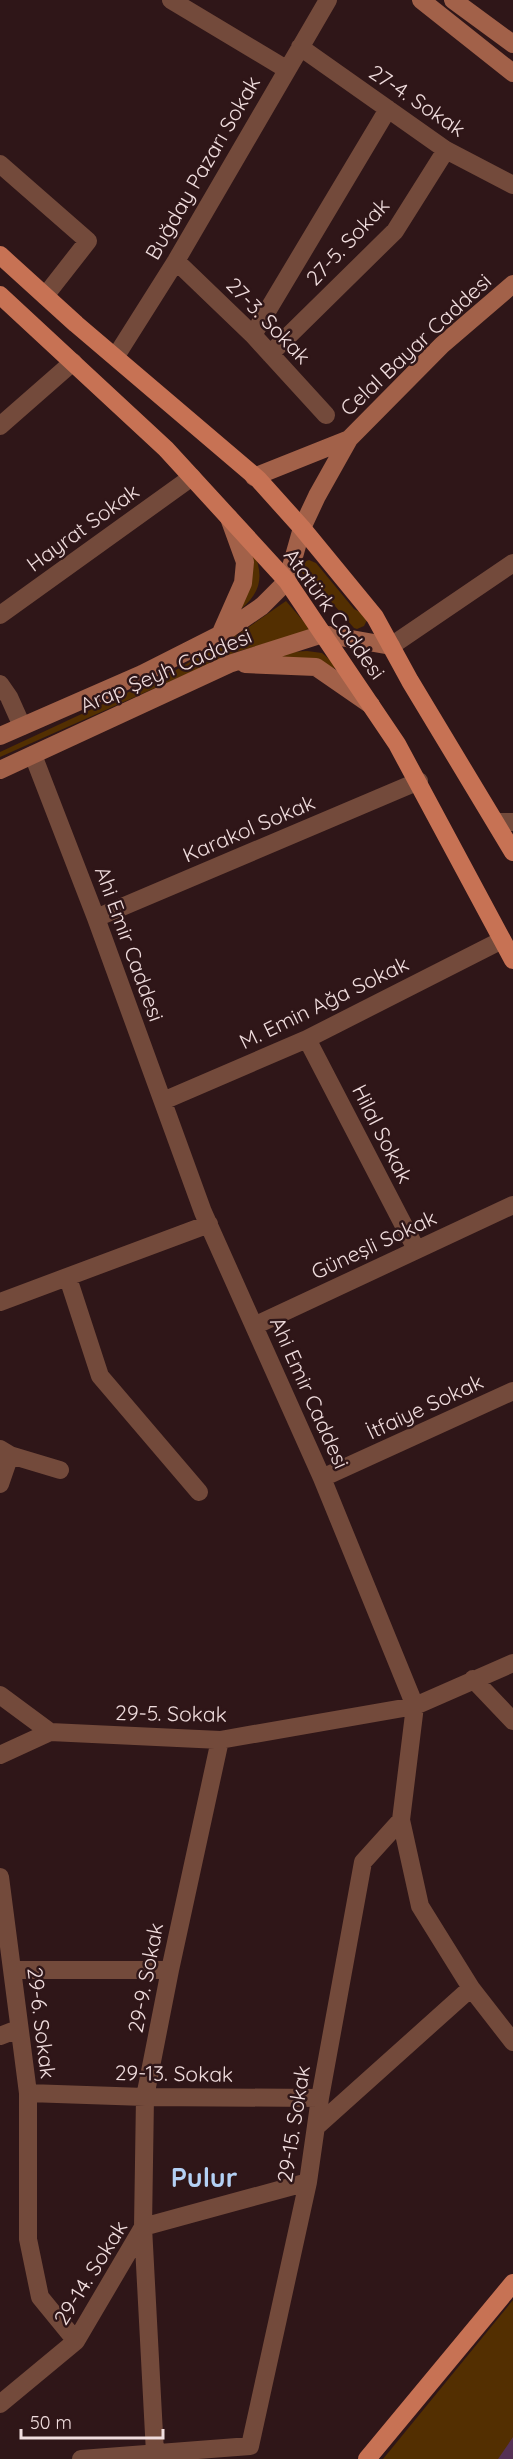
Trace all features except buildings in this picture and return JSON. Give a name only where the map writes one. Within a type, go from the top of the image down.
[{"type":"main road","name":"Atatürk Caddesi","points":[[0,255],[255,477],[302,528],[375,617],[391,646],[505,822],[513,852]]},
{"type":"main road","name":"Atatürk Caddesi","points":[[0,295],[166,449],[287,581],[372,705],[419,781],[513,960]]},
{"type":"main road","points":[[367,2459],[513,2283]]},
{"type":"street","points":[[171,0],[286,69]]},
{"type":"street","name":"Buğday Pazarı Sokak","points":[[116,356],[176,261],[328,0]]},
{"type":"street","points":[[421,0],[513,73]]},
{"type":"street","points":[[453,0],[513,44]]},
{"type":"street","name":"27-4. Sokak","points":[[300,47],[446,150],[513,185]]},
{"type":"street","name":"27-5. Sokak","points":[[253,335],[388,109]]},
{"type":"street","name":"27-5. Sokak","points":[[270,354],[394,231],[446,150]]},
{"type":"street","points":[[0,164],[88,241],[45,296]]},
{"type":"street","name":"27-3. Sokak","points":[[176,261],[253,335],[326,415]]},
{"type":"street","name":"Celal Bayar Caddesi","points":[[349,439],[442,345],[513,284]]},
{"type":"street","points":[[0,426],[74,362]]},
{"type":"street","points":[[255,477],[349,439]]},
{"type":"street","name":"Arap Şeyh Caddesi","points":[[0,736],[142,674],[220,635],[262,606],[287,581],[302,528],[349,439]]},
{"type":"street","name":"Hayrat Sokak","points":[[0,615],[192,477]]},
{"type":"street","points":[[220,635],[243,583],[245,562],[228,516]]},
{"type":"street","points":[[391,646],[513,563]]},
{"type":"street","name":"Arap Şeyh Caddesi","points":[[0,770],[229,664],[323,634],[391,646]]},
{"type":"street","points":[[229,664],[289,664],[316,667],[372,705]]},
{"type":"street","points":[[0,684],[9,697],[22,726]]},
{"type":"street","name":"Ahi Emir Caddesi","points":[[33,754],[96,918],[208,1224],[322,1478],[415,1706],[400,1820],[420,1906],[471,1988],[513,2042]]},
{"type":"street","name":"Karakol Sokak","points":[[96,918],[419,781]]},
{"type":"street","name":"M. Emin Ağa Sokak","points":[[163,1101],[307,1039],[501,940]]},
{"type":"street","name":"Hilal Sokak","points":[[307,1039],[416,1250]]},
{"type":"street","name":"Güneşli Sokak","points":[[254,1326],[513,1205]]},
{"type":"street","points":[[0,1302],[208,1224]]},
{"type":"street","points":[[68,1278],[100,1376],[199,1492]]},
{"type":"street","name":"İtfaiye Sokak","points":[[322,1478],[513,1391]]},
{"type":"street","points":[[0,1484],[5,1452],[60,1470]]},
{"type":"street","name":"29-5. Sokak","points":[[0,1755],[50,1732],[220,1740],[415,1706],[513,1663]]},
{"type":"street","points":[[473,1680],[513,1721]]},
{"type":"street","points":[[0,1695],[50,1732]]},
{"type":"street","name":"29-9. Sokak","points":[[154,2453],[143,2227],[145,2097],[220,1740]]},
{"type":"street","name":"29-15. Sokak","points":[[154,2453],[250,2446],[308,2182],[320,2098],[363,1862],[400,1820]]},
{"type":"street","name":"29-6. Sokak","points":[[0,1879],[28,2093],[28,2239],[40,2297],[76,2341]]},
{"type":"street","points":[[12,1970],[170,1970]]},
{"type":"street","points":[[316,2127],[471,1988]]},
{"type":"street","points":[[0,2036],[18,2029]]},
{"type":"street","name":"29-13. Sokak","points":[[28,2093],[145,2097],[320,2098]]},
{"type":"street","name":"29-14. Sokak","points":[[0,2404],[76,2341],[143,2227],[308,2182]]},
{"type":"street","points":[[81,2459],[154,2453]]},
{"type":"shaded area","points":[[250,544],[257,562],[259,579],[254,594],[241,609]]},
{"type":"shaded area","points":[[309,560],[316,563],[354,609],[367,620],[364,626],[354,628],[315,583],[303,574],[299,567],[301,563]]},
{"type":"shaded area","points":[[286,601],[311,630],[236,652],[0,757],[0,752],[176,670],[243,631]]},
{"type":"shaded area","points":[[291,652],[322,653],[342,670],[310,662],[274,657]]},
{"type":"shaded area","points":[[513,2300],[513,2459],[383,2459]]},
{"type":"shaded area","points":[[513,2437],[513,2459],[498,2459]]},
{"type":"district","name":"Pulur","points":[[204,2178]]}]
